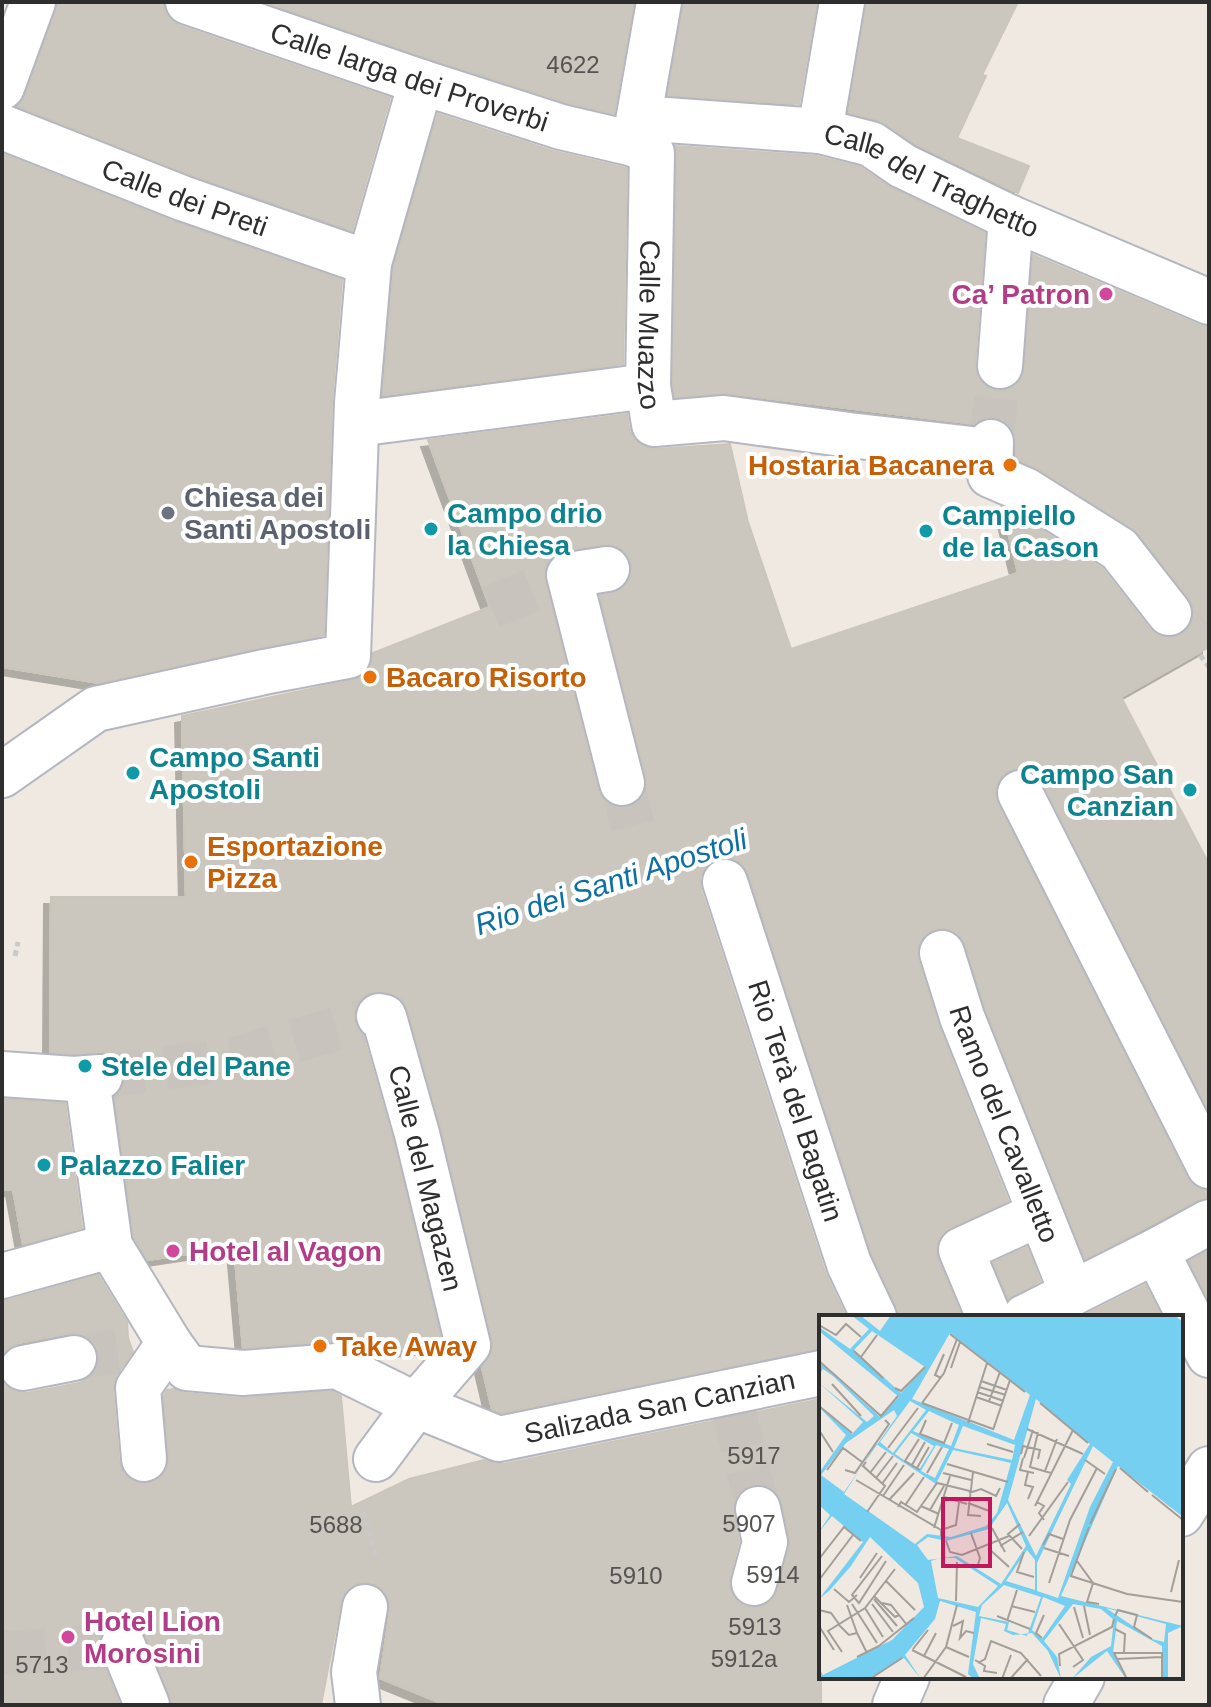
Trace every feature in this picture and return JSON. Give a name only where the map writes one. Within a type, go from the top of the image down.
[{"type":"street","points":[[2,87],[33,2]]},
{"type":"street","name":"Calle larga dei Proverbi","points":[[188,2],[561,127],[642,138]]},
{"type":"street","name":"Calle Muazzo","points":[[659,2],[642,138],[648,386],[654,424],[724,418],[849,435],[990,446],[990,475],[1025,490],[1119,549],[1169,613]]},
{"type":"street","points":[[820,131],[842,2]]},
{"type":"street","points":[[2,775],[96,709],[348,656],[357,424],[369,263],[421,82]]},
{"type":"street","name":"Calle dei Preti","points":[[2,127],[182,198],[369,263]]},
{"type":"street","name":"Calle del Traghetto","points":[[642,138],[820,131],[871,144],[903,166],[1011,218],[1209,302]]},
{"type":"street","points":[[1000,366],[1011,218]]},
{"type":"street","points":[[357,424],[648,386]]},
{"type":"street","points":[[588,572],[625,727],[622,783]]},
{"type":"street","points":[[1020,793],[1209,1166]]},
{"type":"street","name":"Rio Terà del Bagatin","points":[[725,882],[849,1264],[873,1315]]},
{"type":"street","name":"Ramo del Cavalletto","points":[[942,953],[962,1017],[1072,1293]]},
{"type":"street","name":"Calle del Magazen","points":[[379,1016],[384,1017],[417,1134],[468,1345],[416,1405]]},
{"type":"street","points":[[2,1074],[87,1078],[114,1253],[149,1346],[138,1388],[144,1459]]},
{"type":"street","points":[[988,1315],[961,1250],[1024,1221]]},
{"type":"street","points":[[1029,1315],[1209,1222]]},
{"type":"street","points":[[1156,1251],[1209,1355]]},
{"type":"street","points":[[2,1276],[114,1253]]},
{"type":"street","points":[[149,1346],[187,1368],[243,1373],[337,1366],[416,1405],[376,1459]]},
{"type":"street","points":[[23,1368],[74,1358]]},
{"type":"street","name":"Salizada San Canzian","points":[[416,1405],[499,1439],[730,1399],[819,1374]]},
{"type":"street","points":[[1183,1511],[1209,1469]]},
{"type":"street","points":[[754,1583],[765,1542],[758,1509]]},
{"type":"street","points":[[358,1705],[354,1672],[365,1607]]},
{"type":"street","points":[[123,1646],[147,1705]]},
{"type":"street","points":[[895,1705],[906,1679]]},
{"type":"street","points":[[1066,1705],[1081,1679]]},
{"type":"path","points":[[15,956],[18,942]]},
{"type":"path","points":[[362,1506],[376,1556]]},
{"type":"pier","points":[[1209,639],[1209,698],[1184,661]]},
{"type":"pier","points":[[355,1451],[396,1467],[409,1479],[379,1494],[334,1533]]},
{"type":"building","points":[[57,2],[164,2],[169,18],[180,26],[390,98],[352,231],[191,175],[18,106],[25,96]]},
{"type":"building","points":[[265,2],[634,2],[614,114],[568,103]]},
{"type":"building","points":[[683,2],[817,2],[799,104],[668,95]]},
{"type":"building","points":[[866,2],[1018,2],[982,75],[986,76],[957,138],[1029,166],[1018,193],[916,144],[885,123],[849,112]]},
{"type":"building","points":[[438,114],[553,151],[627,168],[623,364],[383,395],[394,268]]},
{"type":"building","points":[[675,146],[816,156],[860,167],[892,188],[985,233],[975,365],[978,378],[997,391],[1012,388],[1025,369],[1033,255],[1199,325],[1209,326],[1209,647],[1121,697],[1209,864],[1209,1111],[1042,782],[1033,772],[1022,768],[1009,770],[999,780],[995,792],[998,804],[1187,1177],[1196,1187],[1209,1191],[1209,1197],[1197,1200],[1085,1259],[986,1009],[966,945],[958,934],[948,929],[934,929],[923,937],[918,947],[918,960],[939,1026],[1008,1201],[951,1227],[940,1236],[936,1248],[938,1259],[961,1315],[899,1315],[872,1255],[749,874],[741,863],[731,858],[718,858],[706,866],[700,878],[701,890],[825,1272],[845,1315],[819,1315],[819,1349],[501,1413],[492,1409],[482,1367],[492,1352],[492,1339],[441,1127],[408,1010],[402,999],[390,993],[372,992],[361,999],[355,1010],[355,1023],[363,1035],[393,1140],[441,1338],[433,1347],[366,1353],[335,1341],[243,1348],[234,1247],[148,1260],[134,1237],[115,1097],[122,1088],[125,1076],[121,1064],[111,1055],[99,1052],[50,1052],[51,897],[186,897],[182,716],[353,680],[370,668],[373,653],[490,607],[428,440],[627,414],[634,439],[645,447],[730,444],[748,522],[791,649],[1018,573],[1002,507],[1102,568],[1149,628],[1159,636],[1172,638],[1184,633],[1192,622],[1194,609],[1189,598],[1139,534],[1038,469],[1016,459],[1013,431],[1003,420],[991,417],[975,424],[727,393],[675,397]],"holes":[[[603,544],[615,545],[626,553],[632,566],[630,579],[623,588],[600,595],[646,777],[646,789],[640,800],[627,807],[616,807],[605,801],[598,789],[545,580],[546,567],[553,556],[565,550]]]},
{"type":"building","points":[[2,154],[173,221],[342,280],[332,402],[324,635],[99,683],[2,667]]},
{"type":"building","name":"Palazzo Falier","points":[[2,1099],[65,1103],[82,1228],[23,1244],[13,1189],[2,1190]]},
{"type":"building","points":[[1027,1247],[1040,1281],[1009,1299],[993,1263]]},
{"type":"building","points":[[1209,1250],[1209,1300],[1189,1261]]},
{"type":"building","points":[[98,1275],[127,1322],[133,1352],[117,1374],[113,1389],[119,1461],[124,1474],[133,1481],[145,1484],[159,1479],[167,1469],[169,1457],[164,1395],[167,1390],[174,1389],[185,1393],[241,1398],[332,1391],[341,1396],[351,1507],[409,1479],[484,1460],[504,1464],[819,1399],[821,1705],[446,1705],[380,1678],[389,1599],[380,1587],[368,1582],[356,1584],[346,1591],[341,1602],[321,1705],[171,1705],[146,1637],[138,1626],[126,1621],[113,1623],[104,1630],[98,1643],[120,1705],[2,1705],[2,1380],[14,1391],[27,1393],[79,1383],[91,1376],[98,1365],[99,1354],[92,1341],[81,1334],[70,1333],[18,1343],[2,1356],[2,1300]],"holes":[[[754,1484],[766,1486],[777,1493],[790,1538],[778,1590],[771,1601],[760,1607],[747,1607],[737,1601],[730,1589],[739,1541],[734,1502],[741,1491]]]},
{"type":"building","points":[[1145,1285],[1161,1315],[1085,1315]]},
{"type":"tunnel","points":[[991,442],[1000,366]]},
{"type":"tunnel","points":[[491,607],[569,575]]},
{"type":"tunnel","points":[[622,783],[636,839]]},
{"type":"tunnel","points":[[100,1077],[238,1058],[379,1016]]},
{"type":"tunnel","points":[[74,1358],[129,1350]]},
{"type":"tunnel","points":[[732,1405],[758,1509]]},
{"type":"tunnel","points":[[2,1653],[123,1646]]},
{"type":"place","name":"Ca’ Patron","points":[[1106,294]]},
{"type":"place","name":"Hostaria Bacanera","points":[[1010,465]]},
{"type":"place","name":"Chiesa dei Santi Apostoli","points":[[168,513]]},
{"type":"place","name":"Campo drio la Chiesa","points":[[431,529]]},
{"type":"place","name":"Campiello de la Cason","points":[[926,531]]},
{"type":"place","name":"Bacaro Risorto","points":[[370,677]]},
{"type":"place","name":"Campo Santi Apostoli","points":[[133,773]]},
{"type":"place","name":"Campo San Canzian","points":[[1190,790]]},
{"type":"place","name":"Esportazione Pizza","points":[[191,862]]},
{"type":"place","name":"Stele del Pane","points":[[85,1066]]},
{"type":"place","name":"Palazzo Falier","points":[[44,1165]]},
{"type":"place","name":"Hotel al Vagon","points":[[173,1251]]},
{"type":"place","name":"Take Away","points":[[320,1346]]},
{"type":"place","name":"Hotel Lion Morosini","points":[[68,1637]]},
{"type":"water label","name":"Rio dei Santi Apostoli","points":[[611,882]]}]
